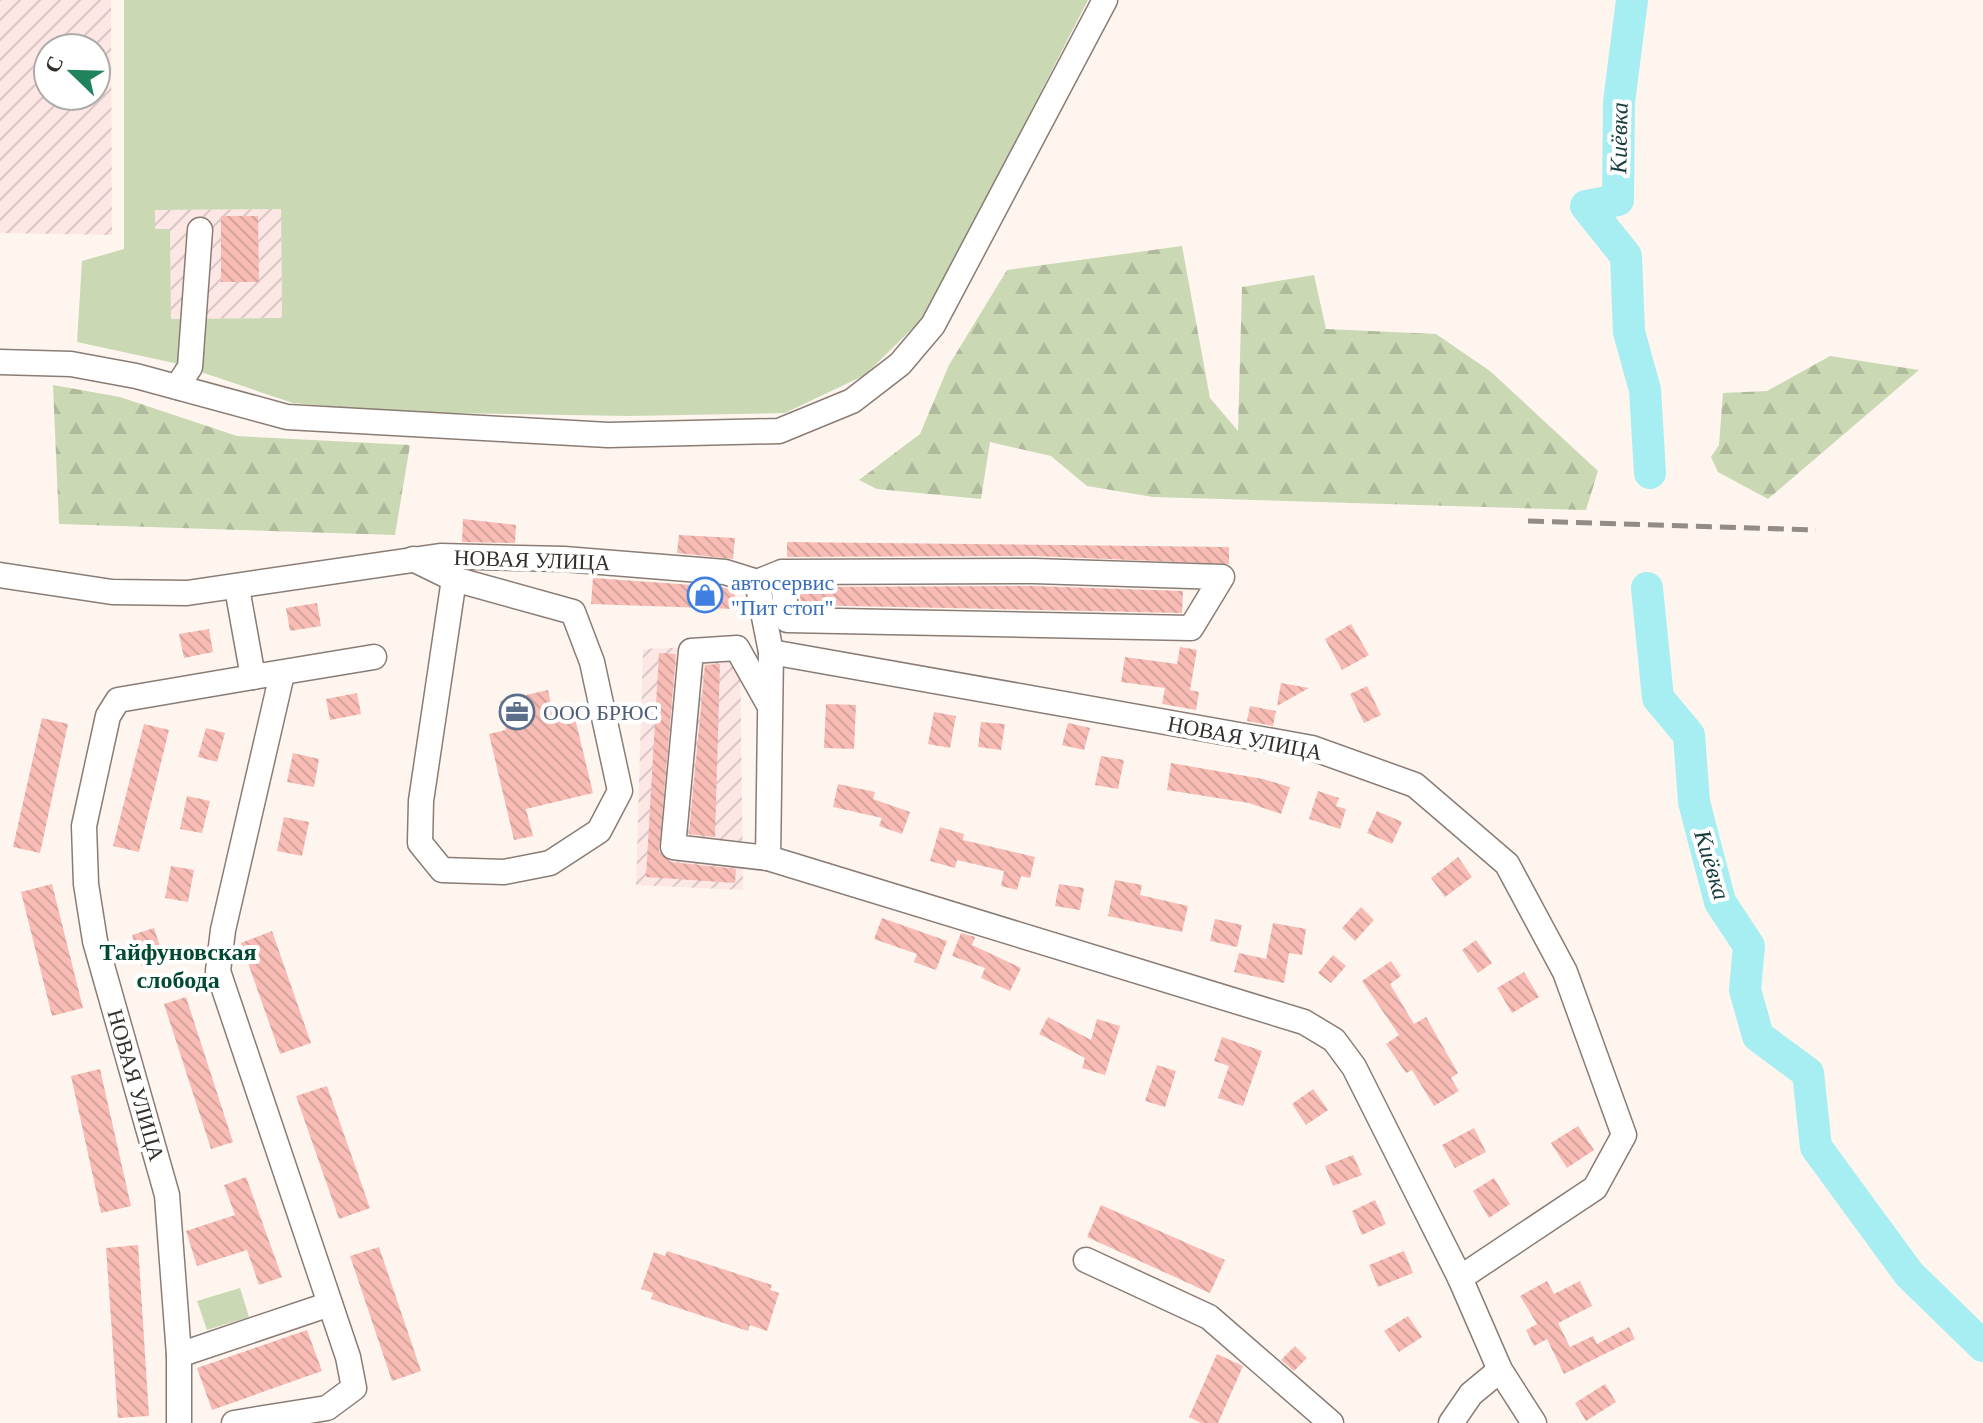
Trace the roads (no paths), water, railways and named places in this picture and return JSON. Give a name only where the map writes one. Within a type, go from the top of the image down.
[{"type":"street","points":[[0,362],[71,364],[177,387],[287,417],[608,435],[779,431],[852,401],[900,364],[933,325],[1105,0]]},
{"type":"street","points":[[177,387],[190,367],[200,230]]},
{"type":"street","points":[[411,558],[454,579],[573,612],[592,662],[620,791],[599,831],[550,863],[504,872],[442,870],[420,843],[421,801],[454,579]]},
{"type":"street","name":"НОВАЯ УЛИЦА","points":[[0,575],[112,592],[187,593],[237,588],[411,558],[564,559],[725,572],[757,582]]},
{"type":"street","points":[[768,858],[771,652],[757,582],[782,572],[1034,571],[1222,577],[1191,628],[787,620],[782,572]]},
{"type":"street","points":[[237,588],[253,677]]},
{"type":"street","points":[[768,703],[737,648],[691,651],[673,847],[768,858],[1304,1022],[1334,1040],[1354,1067],[1460,1278],[1500,1370],[1534,1423]]},
{"type":"street","name":"НОВАЯ УЛИЦА","points":[[771,652],[1312,748],[1415,785],[1507,864],[1565,972],[1624,1135],[1595,1188],[1460,1278]]},
{"type":"street","name":"НОВАЯ УЛИЦА","points":[[179,1423],[179,1355],[167,1195],[95,941],[86,884],[84,826],[108,716],[118,700],[374,657]]},
{"type":"street","points":[[234,1423],[327,1408],[354,1388],[330,1304],[218,971],[223,930],[282,674]]},
{"type":"street","points":[[1086,1260],[1209,1317],[1331,1423]]},
{"type":"street","points":[[179,1355],[330,1304]]},
{"type":"street","points":[[1451,1423],[1471,1394],[1500,1370]]},
{"type":"waterway","name":"Киёвка","points":[[1632,0],[1619,102],[1618,200],[1586,206],[1626,256],[1629,332],[1645,390],[1650,473]]},
{"type":"waterway","name":"Киёвка","points":[[1647,588],[1658,698],[1689,735],[1694,802],[1720,902],[1749,946],[1745,990],[1758,1036],[1808,1073],[1816,1147],[1909,1274],[1983,1346]]},
{"type":"railway","points":[[1528,521],[1816,530]]},
{"type":"place","name":"автосервис \"Пит стоп\"","points":[[705,595]]},
{"type":"place","name":"ООО БРЮС","points":[[517,712]]},
{"type":"district","name":"Тайфуновская слобода","points":[[178,966]]}]
